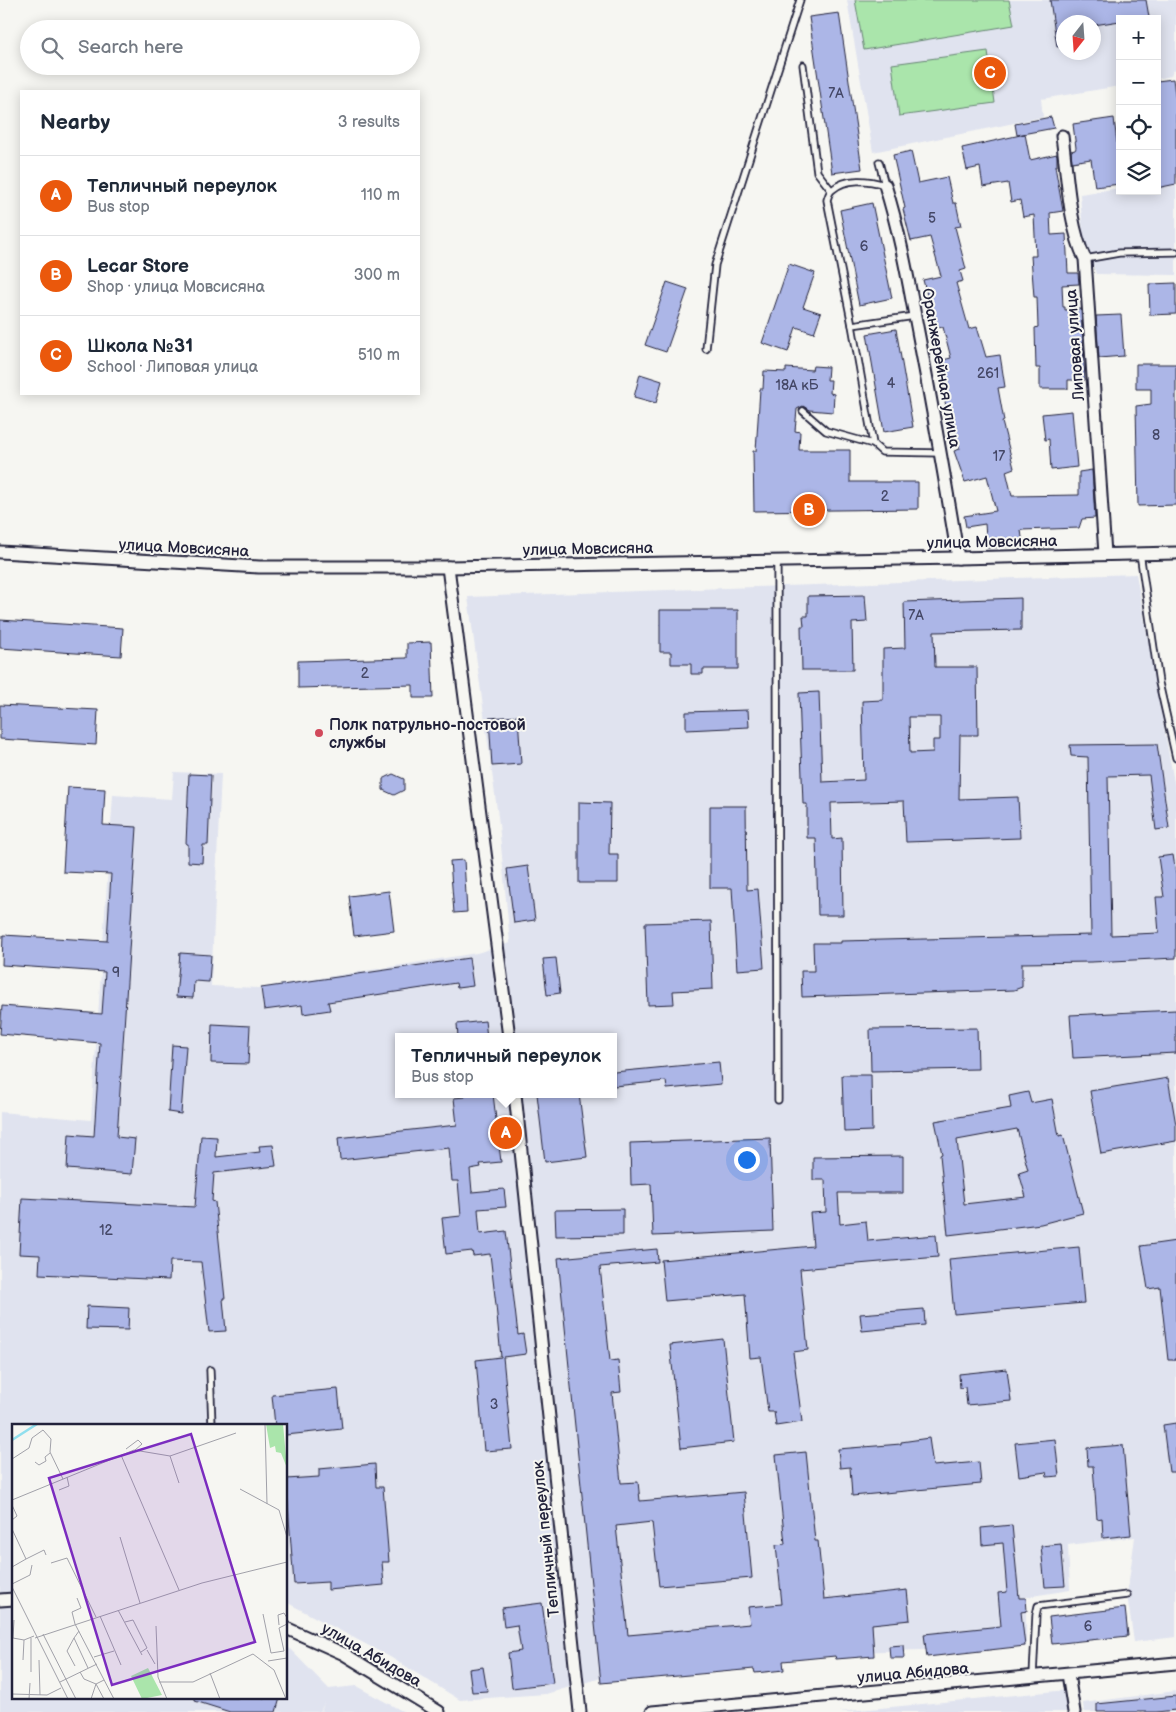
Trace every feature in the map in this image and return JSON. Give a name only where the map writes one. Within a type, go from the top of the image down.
[{"type":"street","name":"Липовая улица","points":[[1062,136],[1073,216],[1079,247],[1085,259],[1105,554]]},
{"type":"street","name":"Оранжерейная улица","points":[[885,185],[895,216],[907,267],[958,558]]},
{"type":"street","name":"улица Мовсисяна","points":[[0,552],[258,567],[448,567],[777,562],[1176,553]]},
{"type":"street","points":[[448,567],[507,1033]]},
{"type":"street","name":"Тепличный переулок","points":[[515,1098],[580,1712]]},
{"type":"street","name":"улица Абидова","points":[[288,1629],[344,1654],[439,1712]]},
{"type":"street","name":"улица Абидова","points":[[652,1712],[737,1708],[1176,1663]]},
{"type":"street","points":[[1068,1674],[1074,1712]]},
{"type":"lane","points":[[706,349],[715,265],[800,0]]},
{"type":"lane","points":[[803,65],[817,172],[831,190]]},
{"type":"lane","points":[[879,162],[885,185]]},
{"type":"lane","points":[[873,444],[827,200],[831,190],[846,182],[868,180],[885,185]]},
{"type":"lane","points":[[1085,259],[1119,253],[1176,252]]},
{"type":"lane","points":[[852,325],[915,316]]},
{"type":"lane","points":[[803,411],[826,431],[873,444],[882,452],[941,453]]},
{"type":"lane","points":[[1140,553],[1159,683],[1176,758]]},
{"type":"lane","points":[[777,562],[778,1100]]},
{"type":"lane","points":[[210,1370],[212,1424]]},
{"type":"lane","points":[[1033,1677],[1038,1606],[1127,1595]]},
{"type":"shaded area","points":[[847,0],[1176,0],[1176,70],[1173,71],[1171,76],[1161,78],[1161,15],[1116,15],[1116,87],[1041,99],[1043,117],[873,152]]},
{"type":"shaded area","points":[[1176,185],[1176,275],[1096,274],[1083,236],[1080,194],[1116,189],[1116,195],[1161,195],[1161,187]]},
{"type":"shaded area","points":[[1136,574],[1176,793],[1176,1637],[1134,1642],[1127,1595],[1135,1537],[1068,1545],[1070,1590],[1026,1597],[1026,1647],[816,1653],[601,1678],[546,1694],[460,1700],[390,1657],[288,1603],[288,1424],[12,1424],[12,1700],[288,1700],[288,1648],[329,1689],[356,1686],[404,1712],[321,1712],[324,1703],[320,1712],[0,1712],[0,1112],[91,1120],[113,795],[172,799],[174,772],[221,774],[211,986],[258,988],[477,953],[510,943],[499,824],[468,597]]},
{"type":"shaded area","points":[[1067,1690],[1070,1712],[839,1712]]},
{"type":"shaded area","points":[[1176,1691],[1176,1712],[1084,1712],[1083,1703]]},
{"type":"green space","points":[[855,0],[1009,0],[1014,25],[864,50]]},
{"type":"green space","points":[[988,51],[995,103],[899,116],[892,64]]},
{"type":"building","points":[[1050,0],[1146,0],[1149,15],[1116,15],[1116,22],[1101,24],[1101,15],[1056,15],[1056,40]]},
{"type":"building","points":[[839,13],[862,169],[832,173],[809,17]]},
{"type":"building","points":[[1173,79],[1176,102],[1176,184],[1161,187],[1161,105],[1161,80]]},
{"type":"building","points":[[1051,117],[1054,128],[1017,135],[1015,124]]},
{"type":"building","points":[[1114,118],[1116,184],[1095,187],[1091,159],[1072,162],[1071,151],[1076,148],[1073,124]]},
{"type":"building","points":[[1025,134],[1030,160],[1057,154],[1057,166],[1055,166],[1063,211],[1050,213],[1051,235],[1066,234],[1068,273],[1078,273],[1079,284],[1062,285],[1063,307],[1065,307],[1065,310],[1081,309],[1085,380],[1068,380],[1068,389],[1040,389],[1040,368],[1036,368],[1035,328],[1038,327],[1037,297],[1034,297],[1031,256],[1036,256],[1034,215],[1023,217],[1020,200],[1011,202],[1008,183],[983,187],[980,167],[967,170],[962,148]]},
{"type":"building","points":[[911,151],[918,183],[947,177],[953,203],[956,203],[961,226],[955,227],[966,269],[960,271],[963,281],[956,283],[969,329],[977,327],[986,357],[1000,355],[1005,387],[998,388],[1004,421],[1002,422],[1014,468],[1006,471],[1012,496],[1079,495],[1079,472],[1092,470],[1095,518],[1082,519],[1079,528],[1021,530],[1023,545],[987,548],[985,524],[966,527],[964,516],[996,511],[987,476],[965,482],[954,451],[960,449],[946,406],[943,393],[946,393],[939,361],[951,358],[943,327],[936,328],[923,280],[941,276],[930,237],[911,241],[893,155]]},
{"type":"building","points":[[872,203],[892,298],[859,305],[840,210]]},
{"type":"building","points":[[789,264],[815,273],[803,307],[821,313],[814,333],[796,327],[788,352],[762,343]]},
{"type":"building","points":[[667,282],[688,289],[666,352],[645,345]]},
{"type":"building","points":[[1176,283],[1176,314],[1150,315],[1149,284]]},
{"type":"building","points":[[1121,315],[1124,356],[1099,358],[1096,316]]},
{"type":"building","points":[[896,329],[913,427],[884,432],[867,334]]},
{"type":"building","points":[[1136,364],[1176,364],[1176,505],[1138,506],[1136,406],[1151,404],[1151,389],[1136,389]]},
{"type":"building","points":[[813,366],[828,367],[827,380],[831,380],[830,393],[834,394],[833,412],[809,410],[803,406],[797,409],[795,431],[800,432],[799,450],[850,450],[850,482],[918,482],[918,509],[754,511],[753,451],[756,451],[760,389],[763,389],[764,371],[786,372],[786,368],[812,370]]},
{"type":"building","points":[[640,374],[662,381],[656,403],[634,397]]},
{"type":"building","points":[[1072,411],[1077,467],[1051,470],[1049,439],[1045,440],[1042,414]]},
{"type":"building","points":[[865,595],[867,622],[852,623],[853,670],[802,670],[801,626],[804,626],[803,616],[808,616],[808,596]]},
{"type":"building","points":[[1021,598],[1021,630],[934,632],[935,667],[977,667],[978,735],[960,735],[959,799],[1018,797],[1020,838],[906,842],[904,801],[831,803],[832,839],[842,838],[843,915],[818,915],[816,838],[807,838],[807,804],[803,804],[799,693],[819,692],[822,782],[864,780],[862,701],[883,700],[883,649],[905,648],[904,602]],"holes":[[[909,717],[940,717],[940,740],[933,740],[933,752],[910,753]]]},
{"type":"building","points":[[660,610],[738,610],[738,669],[703,669],[703,674],[691,674],[691,664],[671,664],[671,652],[660,652]]},
{"type":"building","points":[[0,620],[123,628],[121,656],[0,648]]},
{"type":"building","points":[[431,642],[433,698],[413,698],[413,685],[298,688],[298,661],[407,658],[407,643]]},
{"type":"building","points":[[0,705],[98,710],[96,745],[0,739]]},
{"type":"building","points":[[748,710],[749,727],[686,730],[686,712]]},
{"type":"building","points":[[518,716],[521,764],[492,766],[489,718]]},
{"type":"building","points":[[1157,744],[1169,828],[1156,830],[1149,775],[1108,776],[1111,935],[1159,933],[1156,897],[1164,897],[1158,857],[1173,855],[1176,874],[1176,958],[1022,963],[1022,987],[1014,990],[802,997],[801,971],[814,971],[813,943],[1091,935],[1088,757],[1071,756],[1070,745]]},
{"type":"building","points":[[189,774],[211,775],[208,845],[203,845],[202,863],[188,862],[188,844],[186,844]]},
{"type":"building","points":[[393,774],[404,779],[404,790],[394,795],[383,790],[383,779]]},
{"type":"building","points":[[68,787],[105,789],[103,825],[137,827],[117,1137],[135,1139],[132,1174],[67,1169],[69,1134],[94,1136],[100,1043],[0,1034],[2,1006],[102,1014],[105,972],[2,965],[3,935],[107,941],[111,874],[63,872]]},
{"type":"building","points":[[579,802],[610,803],[609,854],[618,854],[618,883],[579,883]]},
{"type":"building","points":[[710,806],[746,806],[747,890],[758,889],[764,968],[737,970],[732,888],[710,888]]},
{"type":"building","points":[[464,860],[467,912],[454,913],[450,861]]},
{"type":"building","points":[[528,866],[535,920],[514,923],[507,869]]},
{"type":"building","points":[[389,891],[394,931],[354,936],[349,896]]},
{"type":"building","points":[[711,921],[713,989],[673,991],[674,1004],[648,1005],[645,923]]},
{"type":"building","points":[[180,953],[211,955],[209,982],[194,981],[193,998],[176,997]]},
{"type":"building","points":[[469,958],[473,986],[457,988],[456,983],[328,1002],[330,1010],[303,1014],[302,1005],[264,1010],[261,988]]},
{"type":"building","points":[[556,958],[560,993],[547,995],[543,959]]},
{"type":"building","points":[[1176,1010],[1176,1053],[1073,1058],[1070,1015]]},
{"type":"building","points":[[485,1021],[486,1033],[458,1033],[457,1024]]},
{"type":"building","points":[[212,1024],[250,1026],[248,1064],[211,1063]]},
{"type":"building","points":[[977,1028],[978,1069],[871,1071],[870,1029]]},
{"type":"building","points":[[172,1045],[186,1046],[181,1114],[168,1112]]},
{"type":"building","points":[[719,1062],[721,1084],[667,1089],[666,1081],[617,1086],[617,1072]]},
{"type":"building","points":[[842,1075],[871,1075],[872,1131],[844,1132]]},
{"type":"building","points":[[1168,1078],[1176,1125],[1176,1141],[1101,1154],[1090,1091]]},
{"type":"building","points":[[1028,1092],[1031,1103],[1052,1099],[1059,1136],[1063,1135],[1083,1213],[1041,1224],[948,1235],[940,1155],[942,1154],[935,1121],[1011,1108],[1009,1096]],"holes":[[[1017,1129],[1028,1170],[1019,1173],[1026,1197],[964,1204],[957,1140]]]},
{"type":"building","points":[[454,1098],[493,1098],[501,1162],[480,1164],[481,1167],[470,1169],[472,1192],[504,1189],[506,1207],[478,1209],[480,1234],[506,1231],[518,1335],[523,1334],[526,1354],[503,1357],[512,1449],[484,1451],[476,1360],[501,1357],[496,1305],[490,1254],[473,1256],[472,1251],[446,1254],[442,1218],[461,1216],[458,1181],[452,1181],[449,1148],[340,1160],[338,1138],[457,1125]]},
{"type":"building","points":[[537,1098],[580,1098],[587,1157],[545,1162]]},
{"type":"building","points":[[201,1136],[217,1137],[216,1157],[260,1152],[259,1146],[273,1145],[276,1166],[214,1173],[212,1201],[215,1202],[225,1299],[223,1299],[226,1331],[209,1332],[201,1262],[170,1261],[169,1280],[39,1274],[40,1255],[19,1254],[22,1198],[195,1207]]},
{"type":"building","points":[[770,1138],[773,1231],[653,1236],[651,1184],[631,1185],[630,1143]]},
{"type":"building","points":[[903,1156],[903,1193],[838,1193],[840,1224],[866,1221],[868,1241],[936,1235],[938,1257],[800,1269],[808,1350],[793,1352],[802,1422],[776,1426],[774,1412],[768,1412],[761,1357],[750,1358],[745,1294],[665,1301],[661,1260],[813,1246],[810,1213],[826,1212],[825,1180],[813,1180],[813,1157]]},
{"type":"building","points":[[623,1209],[623,1235],[556,1236],[555,1210]]},
{"type":"building","points":[[1176,1241],[1176,1360],[1168,1360],[1160,1287],[1148,1289],[1141,1246]]},
{"type":"building","points":[[1079,1247],[1084,1303],[954,1314],[949,1259]]},
{"type":"building","points":[[657,1249],[658,1262],[600,1267],[610,1361],[618,1360],[621,1392],[612,1393],[621,1483],[638,1482],[640,1501],[744,1492],[752,1578],[659,1586],[652,1522],[616,1526],[628,1635],[750,1624],[748,1607],[782,1604],[776,1545],[785,1544],[776,1455],[806,1452],[815,1541],[818,1541],[824,1599],[907,1590],[910,1620],[872,1624],[874,1656],[836,1659],[835,1656],[783,1661],[784,1670],[755,1673],[754,1669],[601,1683],[558,1258]]},
{"type":"building","points":[[87,1306],[129,1308],[128,1330],[86,1329]]},
{"type":"building","points":[[924,1309],[925,1325],[862,1331],[860,1314]]},
{"type":"building","points":[[723,1339],[734,1442],[681,1448],[670,1345]]},
{"type":"building","points":[[1007,1369],[1011,1401],[967,1405],[965,1387],[960,1388],[959,1374]]},
{"type":"building","points":[[338,1389],[342,1429],[288,1435],[288,1424],[275,1424],[272,1395]]},
{"type":"building","points":[[1176,1423],[1176,1472],[1169,1472],[1163,1425]]},
{"type":"building","points":[[929,1438],[933,1466],[979,1462],[981,1484],[852,1496],[850,1467],[840,1468],[838,1449],[901,1444],[901,1442]]},
{"type":"building","points":[[1055,1439],[1059,1476],[1047,1477],[1046,1472],[1019,1476],[1015,1443]]},
{"type":"building","points":[[1123,1445],[1131,1535],[1103,1538],[1102,1518],[1097,1519],[1093,1466],[1088,1466],[1087,1448]]},
{"type":"building","points":[[375,1464],[376,1487],[383,1487],[389,1562],[382,1562],[384,1585],[328,1590],[328,1582],[294,1584],[288,1505],[288,1479],[319,1477],[319,1469]]},
{"type":"building","points":[[1012,1525],[1019,1598],[1026,1598],[1027,1611],[1021,1612],[1025,1646],[927,1657],[924,1634],[1001,1626],[998,1593],[1007,1592],[1003,1543],[982,1545],[981,1528]]},
{"type":"building","points":[[1061,1544],[1065,1586],[1045,1587],[1041,1546]]},
{"type":"building","points":[[542,1603],[553,1683],[512,1688],[508,1653],[521,1651],[517,1625],[504,1627],[502,1608]]},
{"type":"building","points":[[1125,1608],[1128,1636],[1052,1644],[1049,1617]]},
{"type":"building","points":[[903,1645],[904,1658],[890,1658],[889,1646]]},
{"type":"building","points":[[483,1667],[487,1691],[472,1692],[469,1669]]},
{"type":"building","points":[[1176,1696],[1176,1710],[1097,1712],[1097,1704]]},
{"type":"building","points":[[279,1700],[276,1712],[230,1712],[195,1701]]},
{"type":"place","name":"Школа №31","points":[[990,73]]},
{"type":"place","name":"Lecar Store","points":[[809,510]]},
{"type":"place","name":"Полк патрульно-постовой службы","points":[[319,733]]},
{"type":"place","name":"Тепличный переулок","points":[[506,1133]]}]
